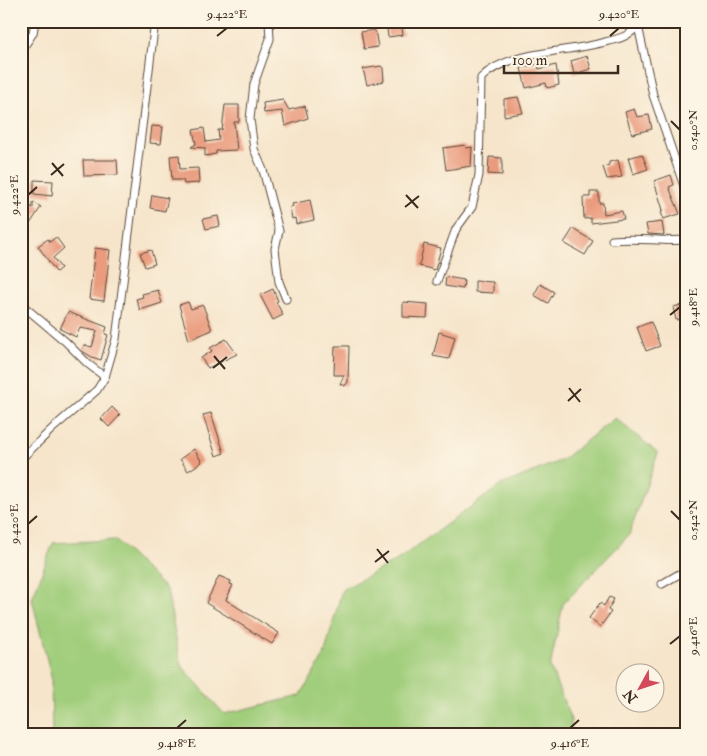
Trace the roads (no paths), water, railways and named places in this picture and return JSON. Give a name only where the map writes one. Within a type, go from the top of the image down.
[{"type":"street","points":[[21,52],[33,33],[34,21]]},
{"type":"street","points":[[21,459],[96,390],[105,377],[116,339],[155,21]]},
{"type":"street","points":[[270,21],[270,40],[254,84],[250,119],[254,148],[263,170],[279,231],[275,249],[279,282],[286,299]]},
{"type":"street","points":[[637,24],[653,95],[686,192]]},
{"type":"street","points":[[437,281],[456,229],[472,207],[479,175],[481,78],[490,69],[507,61],[590,47],[630,35],[637,24]]},
{"type":"street","points":[[612,240],[632,238],[661,242],[686,240]]},
{"type":"street","points":[[21,304],[105,377]]},
{"type":"street","points":[[662,584],[686,570]]}]
